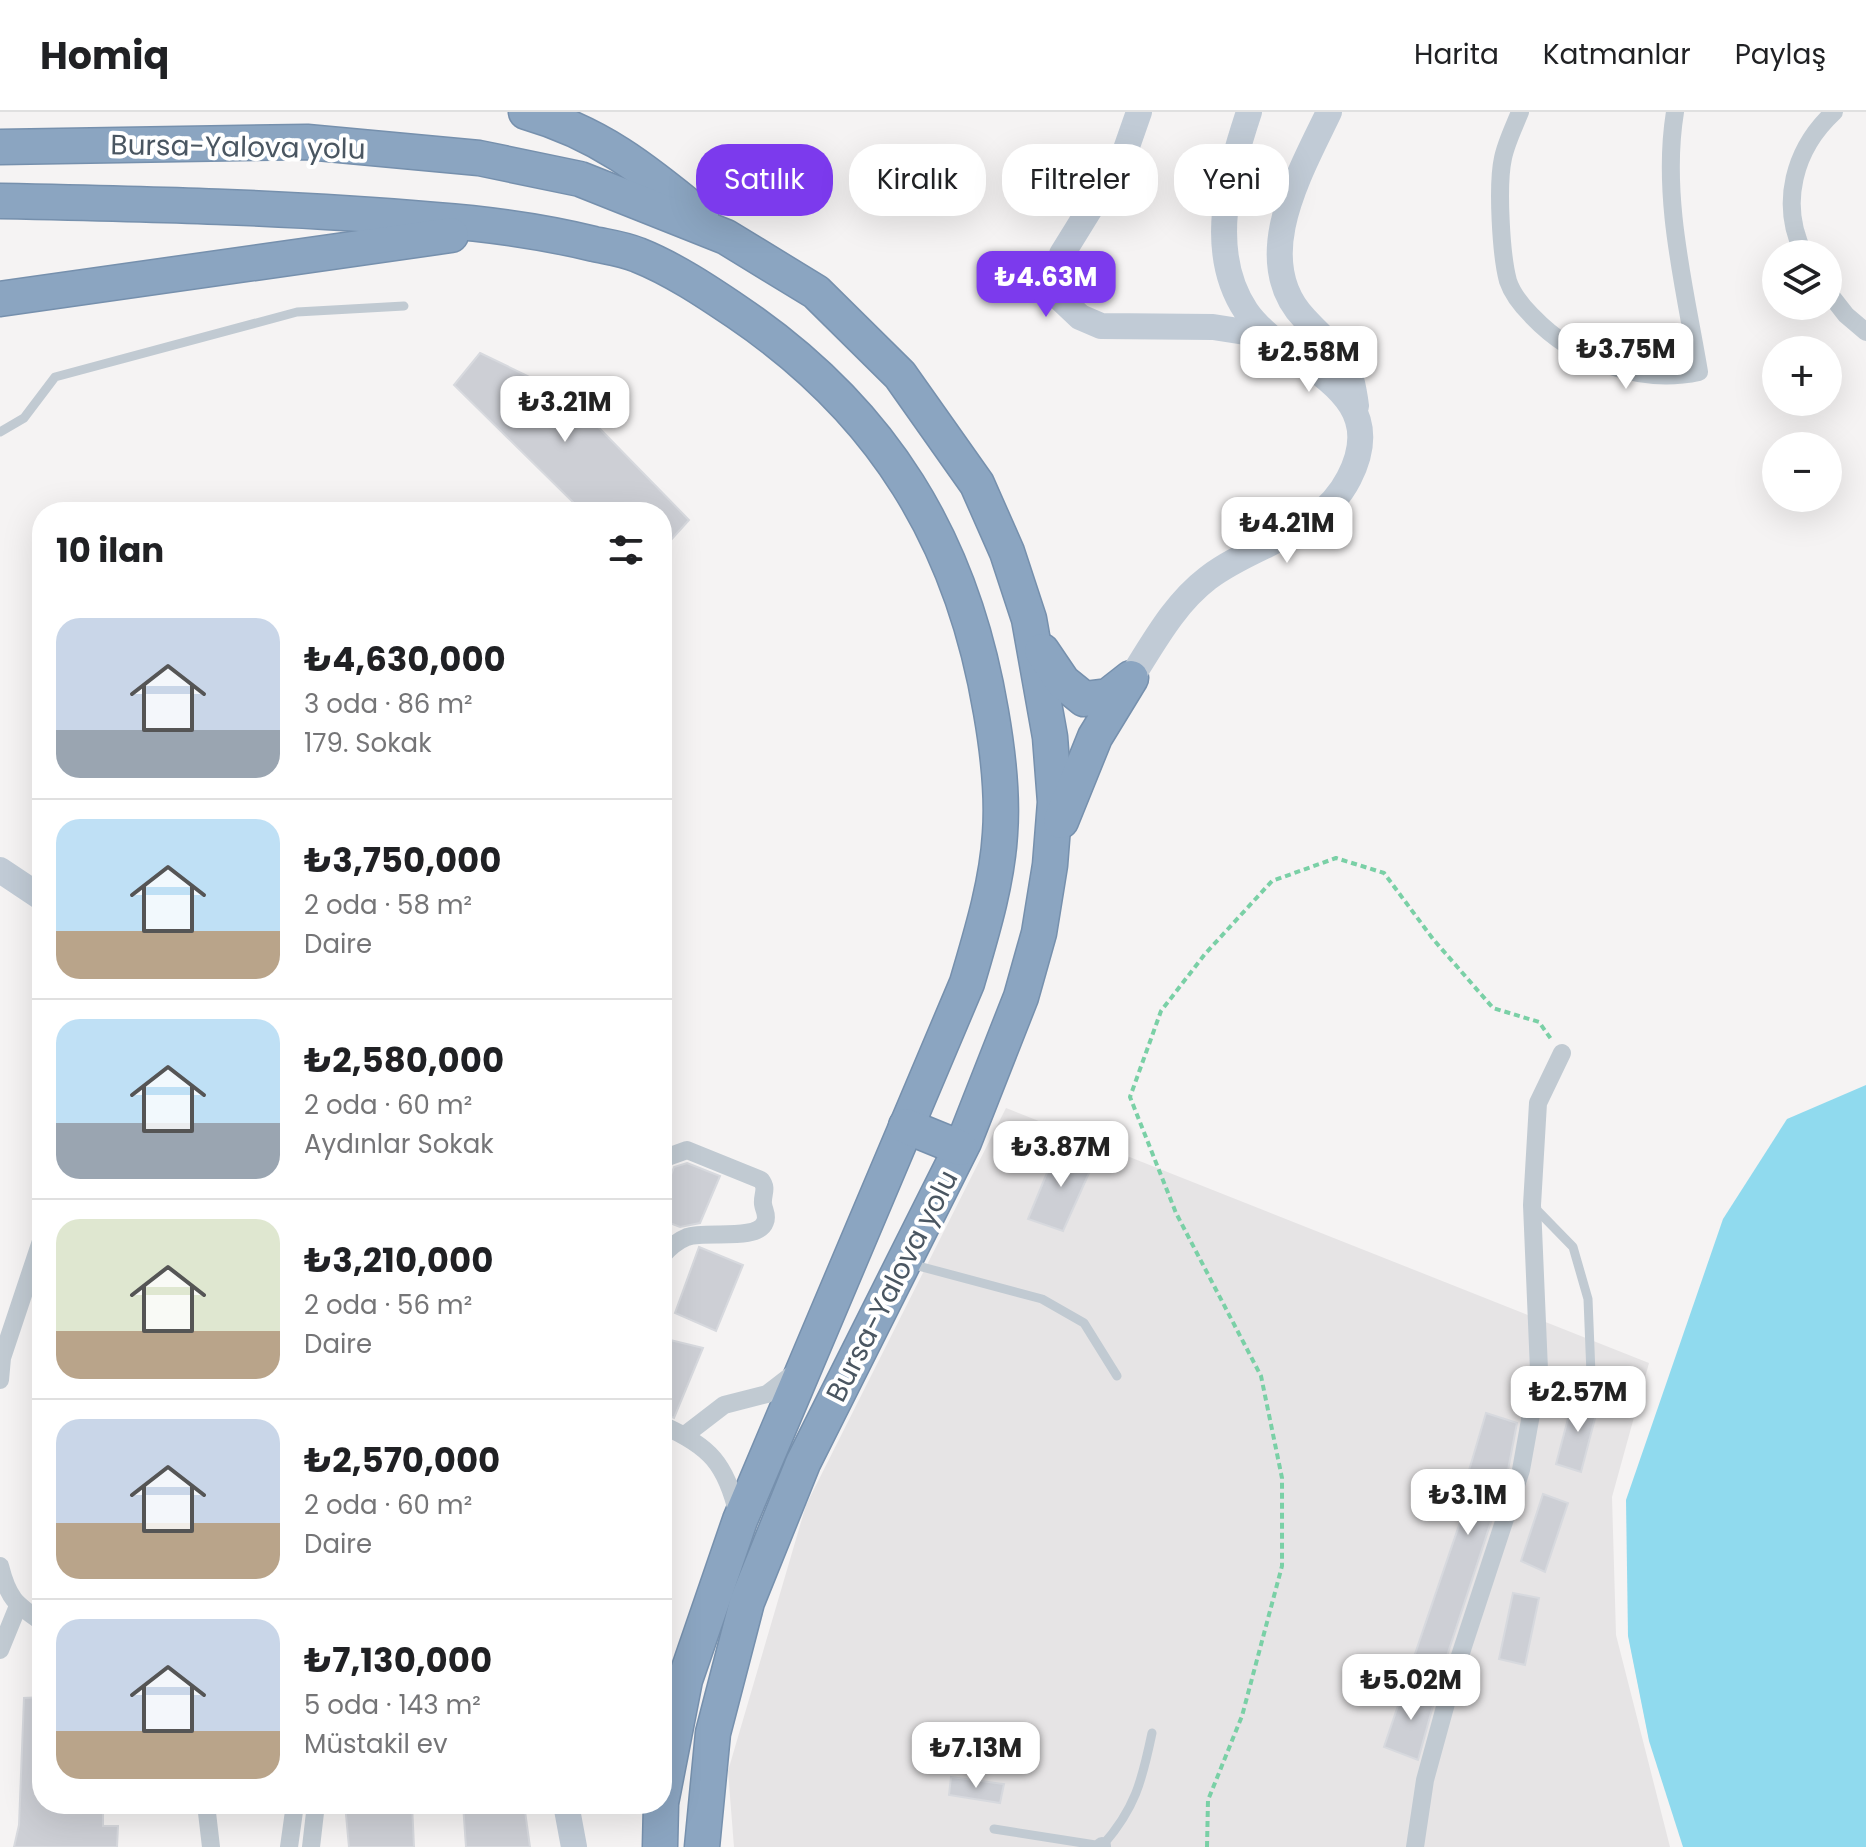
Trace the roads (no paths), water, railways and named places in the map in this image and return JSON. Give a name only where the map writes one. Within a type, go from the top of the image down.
[{"type":"highway","points":[[526,112],[568,127],[636,162],[726,237]]},
{"type":"highway","name":"Bursa-Yalova yolu","points":[[0,147],[307,142],[479,158],[580,179],[726,237],[816,292],[900,375],[977,484],[1007,552],[1033,636],[1050,737],[1055,802],[1039,933],[1021,997],[993,1073],[960,1148],[803,1463],[747,1602],[713,1733],[702,1847]]},
{"type":"highway","name":"Bursa-Yalova yolu","points":[[0,201],[201,205],[510,226],[636,254],[703,289],[773,337],[835,391],[881,444],[920,502],[950,560],[970,616],[998,754],[1000,834],[987,914],[967,983],[740,1520],[685,1680],[672,1747]]},
{"type":"highway","points":[[0,299],[510,226]]},
{"type":"highway","points":[[1033,636],[1063,682],[1084,699],[1108,696],[1131,678]]},
{"type":"highway","points":[[1051,848],[1095,737],[1131,678]]},
{"type":"highway","points":[[906,1126],[960,1148]]},
{"type":"highway","points":[[660,1847],[661,1814]]},
{"type":"street","points":[[1139,112],[1125,152],[1062,254],[1055,286],[1061,299],[1080,317],[1101,326],[1213,327],[1264,337],[1332,380],[1358,421]]},
{"type":"street","points":[[1249,112],[1227,184],[1223,225],[1227,253],[1238,296],[1246,311],[1284,347]]},
{"type":"street","points":[[1131,678],[1169,620],[1194,590],[1220,569],[1292,534],[1334,500],[1355,461],[1359,446],[1358,421],[1347,366],[1331,341],[1297,309],[1289,294],[1281,264],[1285,218],[1299,175],[1329,112]]},
{"type":"street","points":[[1520,112],[1503,155],[1500,175],[1508,282],[1524,308],[1553,337],[1582,356],[1622,369],[1674,377],[1699,372],[1677,240],[1671,149],[1675,112]]},
{"type":"street","points":[[1800,240],[1791,210],[1792,182],[1815,133],[1834,112]]},
{"type":"street","points":[[1842,310],[1866,332]]},
{"type":"street","points":[[0,870],[32,891]]},
{"type":"street","points":[[1415,1847],[1425,1780],[1454,1674],[1521,1470],[1539,1370],[1532,1205],[1538,1103],[1562,1053]]},
{"type":"street","points":[[672,1155],[687,1150],[761,1180],[765,1188],[763,1203],[766,1217],[762,1228],[752,1234],[700,1234],[685,1238],[672,1248]]},
{"type":"street","points":[[0,1380],[2,1358],[32,1268]]},
{"type":"street","points":[[685,1435],[724,1405],[767,1394],[806,1362]]},
{"type":"street","points":[[672,1429],[707,1449],[720,1463],[740,1520]]},
{"type":"street","points":[[0,1566],[6,1590],[18,1606],[32,1615]]},
{"type":"street","points":[[0,1650],[18,1606]]},
{"type":"street","points":[[207,1814],[211,1847]]},
{"type":"street","points":[[289,1847],[294,1814]]},
{"type":"street","points":[[311,1847],[315,1814]]},
{"type":"street","points":[[568,1814],[574,1847]]},
{"type":"lane","points":[[0,432],[24,418],[55,377],[297,312],[404,306]]},
{"type":"lane","points":[[1532,1205],[1573,1247],[1588,1299],[1591,1374]]},
{"type":"lane","points":[[904,1262],[1042,1299],[1084,1323],[1117,1376]]},
{"type":"lane","points":[[994,1829],[1102,1846],[1128,1814],[1141,1782],[1152,1733]]},
{"type":"water","points":[[1866,1085],[1866,1847],[1683,1847],[1649,1741],[1628,1636],[1626,1500],[1723,1219],[1787,1119]]}]
